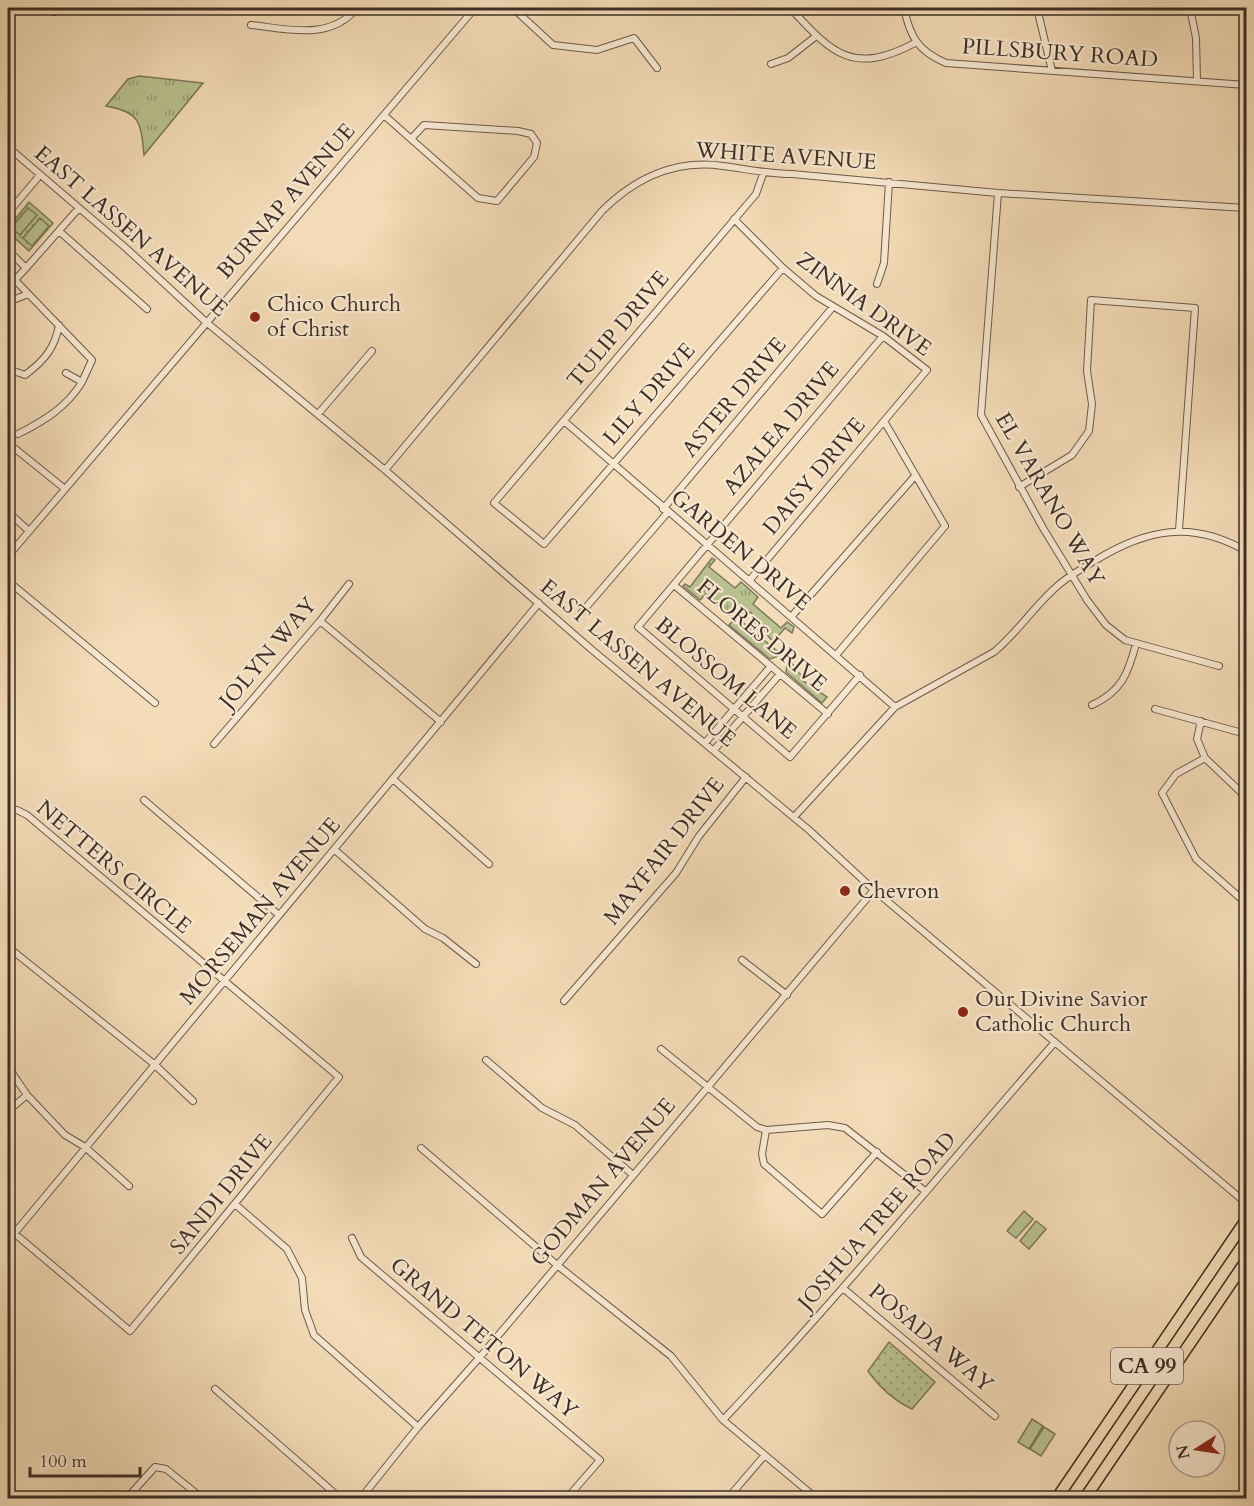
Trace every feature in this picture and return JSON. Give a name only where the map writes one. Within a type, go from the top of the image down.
[{"type":"highway","name":"CA 99","points":[[1057,1498],[1246,1220]]},
{"type":"highway","name":"CA 99","points":[[1084,1498],[1246,1261]]},
{"type":"street","points":[[251,25],[321,30],[345,20],[357,8]]},
{"type":"street","name":"BURNAP AVENUE","points":[[8,556],[475,8]]},
{"type":"street","points":[[513,8],[553,45],[597,50],[634,38],[657,68]]},
{"type":"street","points":[[790,8],[815,36],[836,52],[864,58],[889,55],[915,43],[904,8]]},
{"type":"street","points":[[1037,8],[1052,71]]},
{"type":"street","points":[[1190,8],[1196,38],[1197,81]]},
{"type":"street","points":[[771,64],[788,58],[815,36]]},
{"type":"street","name":"PILLSBURY ROAD","points":[[915,43],[924,51],[946,63],[1246,85]]},
{"type":"street","points":[[384,115],[411,139],[478,198],[497,201],[534,157],[537,143],[531,134],[518,131],[424,125],[411,139]]},
{"type":"street","name":"EAST LASSEN AVENUE","points":[[8,147],[206,322],[385,470],[794,817],[874,890],[1246,1203]]},
{"type":"street","name":"WHITE AVENUE","points":[[385,470],[602,211],[623,191],[640,180],[671,168],[711,164],[763,174],[889,182],[998,193],[1246,208]]},
{"type":"street","name":"TULIP DRIVE","points":[[544,544],[494,503],[756,194],[763,174]]},
{"type":"street","points":[[8,213],[40,175]]},
{"type":"street","points":[[877,284],[884,263],[889,182]]},
{"type":"street","name":"EL VARANO WAY","points":[[998,193],[981,415],[1019,487],[1072,575],[1106,625],[1116,634],[1136,644],[1219,666]]},
{"type":"street","points":[[15,280],[79,208]]},
{"type":"street","name":"ZINNIA DRIVE","points":[[734,219],[783,268],[832,308],[883,336],[927,370],[884,421]]},
{"type":"street","points":[[59,231],[147,309]]},
{"type":"street","points":[[8,250],[26,268]]},
{"type":"street","name":"LILY DRIVE","points":[[544,544],[783,268]]},
{"type":"street","points":[[8,270],[28,294],[93,360],[73,396],[57,411],[18,434]]},
{"type":"street","points":[[8,302],[28,294]]},
{"type":"street","points":[[1019,487],[1072,455],[1089,431],[1092,404],[1087,371],[1091,300],[1195,308],[1179,530]]},
{"type":"street","name":"ASTER DRIVE","points":[[582,612],[832,308]]},
{"type":"street","points":[[8,369],[26,375],[43,362],[56,342],[58,325]]},
{"type":"street","name":"AZALEA DRIVE","points":[[638,627],[705,544],[883,336]]},
{"type":"street","points":[[318,414],[372,351]]},
{"type":"street","points":[[66,373],[82,382]]},
{"type":"street","name":"GARDEN DRIVE","points":[[564,421],[748,581],[837,654],[895,707]]},
{"type":"street","points":[[837,654],[945,526],[884,421]]},
{"type":"street","name":"DAISY DRIVE","points":[[748,581],[884,421]]},
{"type":"street","points":[[8,442],[65,489]]},
{"type":"street","points":[[792,616],[915,476]]},
{"type":"street","points":[[8,512],[29,531]]},
{"type":"street","points":[[794,817],[895,707],[994,652],[1008,641],[1055,587],[1072,575],[1135,539],[1179,530],[1209,535],[1246,551]]},
{"type":"street","points":[[8,581],[155,703]]},
{"type":"street","name":"JOLYN WAY","points":[[214,744],[349,584]]},
{"type":"street","name":"FLORES DRIVE","points":[[674,585],[828,714]]},
{"type":"street","name":"MORSEMAN AVENUE","points":[[8,1241],[539,603]]},
{"type":"street","points":[[320,621],[441,722]]},
{"type":"street","name":"BLOSSOM LANE","points":[[638,627],[790,757],[828,714]]},
{"type":"street","points":[[1092,705],[1109,697],[1118,689],[1131,662],[1136,644]]},
{"type":"street","points":[[705,743],[771,666]]},
{"type":"street","points":[[714,750],[780,674]]},
{"type":"street","points":[[828,714],[860,675]]},
{"type":"street","points":[[1155,709],[1246,734]]},
{"type":"street","points":[[1201,721],[1197,739],[1205,758],[1246,797]]},
{"type":"street","points":[[1205,758],[1176,774],[1162,793],[1196,859],[1246,903]]},
{"type":"street","name":"MAYFAIR DRIVE","points":[[564,1001],[676,873],[699,836],[746,777]]},
{"type":"street","points":[[394,780],[489,864]]},
{"type":"street","points":[[144,800],[279,915]]},
{"type":"street","name":"NETTERS CIRCLE","points":[[8,811],[17,810],[27,814],[223,982]]},
{"type":"street","points":[[334,850],[425,929],[443,938],[476,964]]},
{"type":"street","name":"GODMAN AVENUE","points":[[361,1498],[418,1427],[480,1357],[874,890]]},
{"type":"street","points":[[8,947],[153,1064],[193,1101]]},
{"type":"street","points":[[742,960],[788,994]]},
{"type":"street","name":"SANDI DRIVE","points":[[14,1233],[130,1331],[236,1205],[339,1077],[223,982]]},
{"type":"street","name":"JOSHUA TREE ROAD","points":[[723,1420],[844,1289],[925,1191],[1055,1042]]},
{"type":"street","points":[[661,1049],[757,1127],[766,1130],[828,1125],[845,1128],[925,1191]]},
{"type":"street","points":[[486,1060],[542,1108],[575,1125],[633,1175]]},
{"type":"street","points":[[8,1066],[27,1095],[65,1135],[85,1148],[129,1186]]},
{"type":"street","points":[[8,1111],[27,1095]]},
{"type":"street","points":[[766,1130],[762,1154],[764,1164],[822,1214],[878,1152]]},
{"type":"street","points":[[421,1148],[557,1265],[671,1356],[723,1420],[816,1498]]},
{"type":"street","points":[[236,1205],[287,1249],[293,1258],[302,1278],[305,1310],[314,1335],[418,1427]]},
{"type":"street","name":"GRAND TETON WAY","points":[[352,1238],[361,1257],[600,1460],[567,1498]]},
{"type":"street","name":"POSADA WAY","points":[[844,1289],[995,1416]]},
{"type":"street","points":[[215,1389],[340,1498]]},
{"type":"street","points":[[728,1498],[764,1456]]},
{"type":"street","points":[[127,1498],[155,1467],[166,1469],[202,1498]]},
{"type":"green space","points":[[139,76],[203,83],[144,155],[142,134],[137,120],[126,112],[106,106],[128,79]]},
{"type":"green space","points":[[29,202],[53,223],[29,251],[8,232],[8,228]]},
{"type":"green space","points":[[28,208],[37,215],[20,235],[11,228]]},
{"type":"green space","points":[[40,218],[49,226],[32,246],[23,238]]},
{"type":"green space","points":[[712,558],[715,560],[709,567],[735,588],[741,582],[758,597],[753,604],[781,628],[787,622],[794,627],[792,633],[785,628],[773,642],[761,627],[759,630],[753,625],[758,619],[750,612],[745,618],[731,617],[705,595],[700,600],[683,586],[685,584],[690,587]]},
{"type":"green space","points":[[733,621],[741,621],[782,655],[770,659],[729,625]]},
{"type":"green space","points":[[788,660],[804,677],[802,680],[827,697],[822,703],[786,672]]},
{"type":"green space","points":[[1024,1211],[1033,1219],[1016,1238],[1007,1231]]},
{"type":"green space","points":[[1036,1221],[1046,1229],[1029,1249],[1020,1241]]},
{"type":"green space","points":[[889,1342],[935,1382],[912,1409],[887,1393],[868,1371]]},
{"type":"green space","points":[[1032,1419],[1043,1426],[1029,1449],[1018,1442]]},
{"type":"green space","points":[[1044,1427],[1055,1434],[1041,1456],[1030,1449]]},
{"type":"place","name":"Chico Church of Christ","points":[[255,317]]},
{"type":"place","name":"Chevron","points":[[845,891]]},
{"type":"place","name":"Our Divine Savior Catholic Church","points":[[963,1012]]}]
